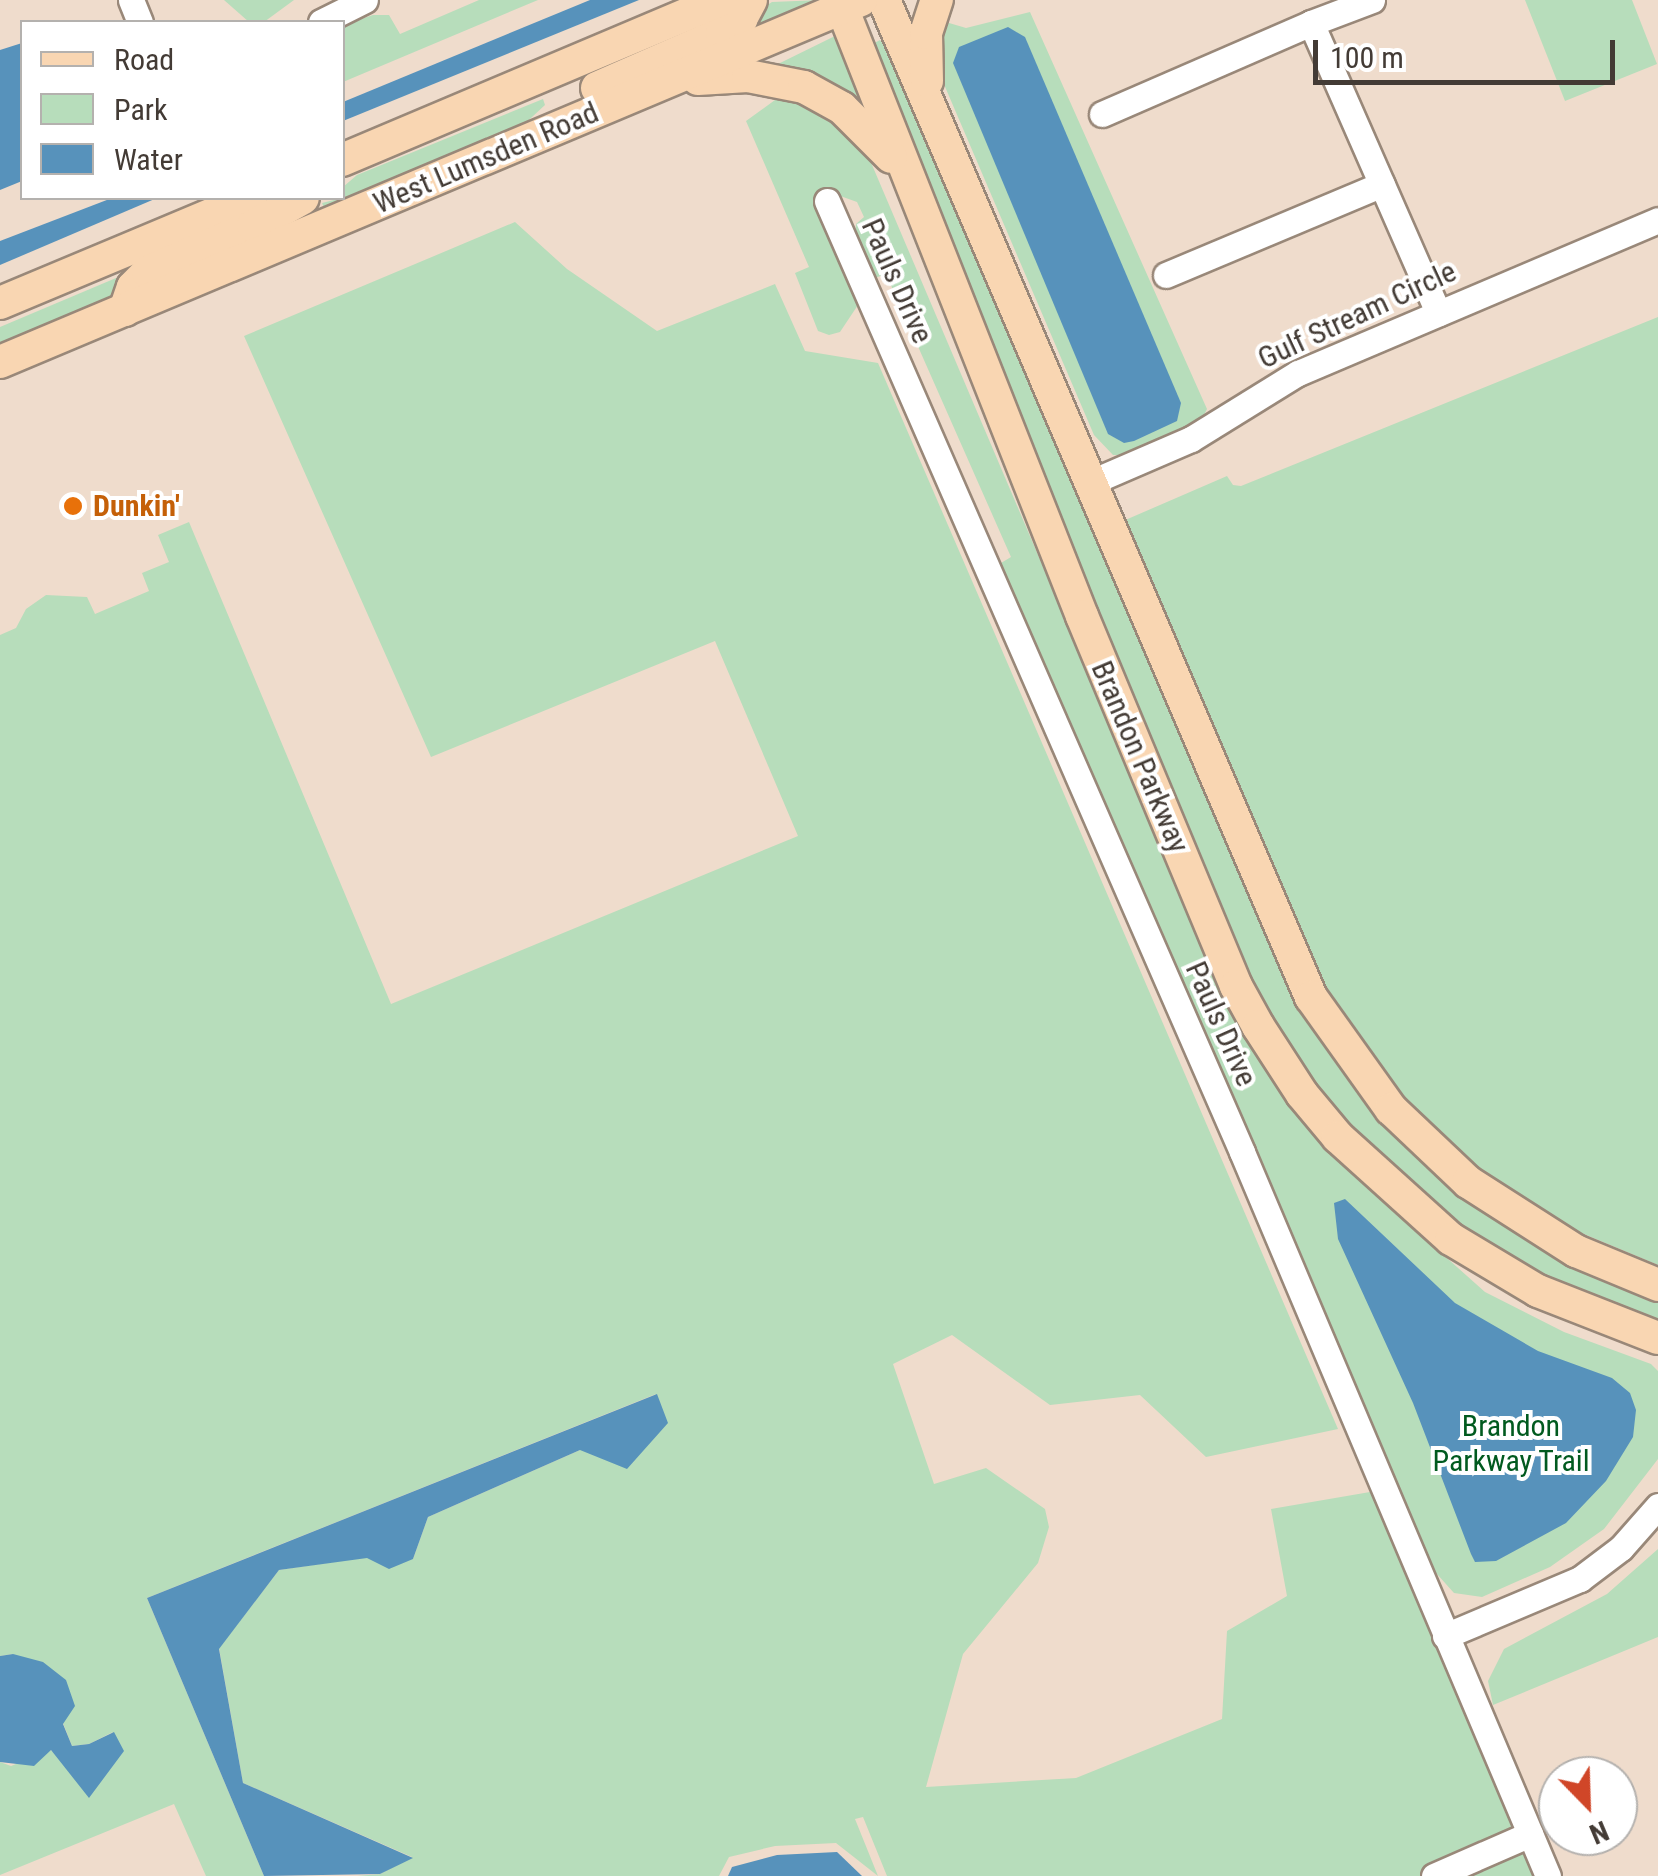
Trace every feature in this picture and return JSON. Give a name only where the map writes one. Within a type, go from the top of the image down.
[{"type":"main road","name":"West Lumsden Road","points":[[345,159],[721,0]]},
{"type":"main road","points":[[528,140],[558,105],[722,33],[741,19],[751,0]]},
{"type":"main road","name":"Brandon Parkway","points":[[884,0],[1294,962],[1354,1064],[1391,1109],[1468,1182],[1576,1251],[1658,1284]]},
{"type":"main road","points":[[928,100],[926,33],[937,0]]},
{"type":"main road","name":"West Lumsden Road","points":[[0,362],[847,3]]},
{"type":"main road","name":"Brandon Parkway","points":[[847,3],[905,176],[1160,806],[1236,986],[1284,1068],[1338,1137],[1452,1239],[1538,1291],[1658,1338]]},
{"type":"main road","points":[[668,82],[748,76],[804,87],[856,119],[905,176]]},
{"type":"main road","points":[[126,310],[133,288],[148,272],[252,226],[299,200]]},
{"type":"main road","points":[[0,303],[214,204]]},
{"type":"street","points":[[326,20],[364,0]]},
{"type":"street","points":[[1102,114],[1372,0]]},
{"type":"street","points":[[1312,23],[1438,312]]},
{"type":"street","points":[[1166,275],[1382,184]]},
{"type":"street","name":"Pauls Drive","points":[[827,201],[1236,1139],[1548,1876]]},
{"type":"street","name":"Gulf Stream Circle","points":[[1089,483],[1191,440],[1298,374],[1658,220]]},
{"type":"street","points":[[1445,1636],[1580,1579],[1621,1548],[1658,1506]]},
{"type":"street","points":[[1434,1876],[1530,1834]]},
{"type":"green space","points":[[224,0],[294,0],[267,20],[247,20]]},
{"type":"green space","points":[[479,0],[538,0],[345,81],[345,24],[373,15],[389,15],[400,34]]},
{"type":"green space","points":[[821,0],[699,50],[772,2]]},
{"type":"green space","points":[[1525,0],[1632,0],[1657,64],[1565,101]]},
{"type":"green space","points":[[1030,12],[1207,409],[1201,421],[1128,455],[1113,455],[1094,435],[943,82],[939,20],[966,28]]},
{"type":"green space","points":[[837,35],[867,111],[811,75],[778,64]]},
{"type":"green space","points":[[880,40],[901,69],[1129,614],[1317,1031],[1385,1121],[1483,1208],[1553,1254],[1658,1303],[1658,1323],[1595,1306],[1470,1239],[1380,1163],[1300,1069],[1246,974],[869,46]]},
{"type":"green space","name":"Brandon Parkway Trail","points":[[792,97],[828,117],[864,146],[1218,978],[1325,1143],[1375,1194],[1485,1292],[1564,1332],[1651,1364],[1658,1371],[1658,1459],[1604,1529],[1550,1567],[1482,1597],[1454,1593],[1428,1564],[1001,563],[1011,557],[886,274],[872,279],[855,239],[856,224],[864,217],[857,202],[832,193],[815,201],[858,305],[840,332],[829,335],[818,331],[795,273],[809,267],[746,121],[775,100]]},
{"type":"green space","points":[[543,99],[545,105],[518,130],[325,210],[322,203],[345,200],[345,185],[357,175]]},
{"type":"green space","points":[[515,222],[567,269],[657,331],[775,284],[805,351],[878,363],[1338,1429],[1206,1457],[1140,1395],[1050,1405],[952,1335],[893,1364],[934,1484],[986,1468],[1045,1509],[1049,1527],[1038,1563],[963,1654],[926,1787],[1076,1778],[1222,1719],[1227,1631],[1287,1596],[1271,1509],[1370,1492],[1543,1876],[887,1876],[863,1817],[855,1819],[878,1876],[836,1843],[775,1846],[729,1857],[719,1876],[357,1876],[380,1874],[412,1857],[243,1783],[219,1648],[279,1570],[367,1557],[413,1559],[428,1517],[580,1450],[656,1394],[147,1598],[264,1876],[206,1876],[174,1804],[0,1875],[0,1762],[11,1766],[51,1750],[77,1778],[113,1732],[89,1744],[72,1746],[63,1723],[13,1654],[0,1656],[0,635],[16,628],[26,609],[46,595],[87,597],[95,614],[149,591],[142,573],[169,562],[158,535],[189,522],[391,1004],[798,836],[715,641],[431,757],[244,336]]},
{"type":"green space","points":[[180,251],[118,297],[0,344],[0,327]]},
{"type":"green space","points":[[1658,317],[1658,1265],[1536,1214],[1423,1122],[1340,1018],[1123,521],[1227,476],[1233,485],[1241,486]]},
{"type":"green space","points":[[1658,1549],[1658,1637],[1493,1705],[1488,1681],[1504,1649],[1607,1594]]},
{"type":"water","points":[[590,0],[639,0],[345,120],[345,101]]},
{"type":"water","points":[[1008,27],[1025,37],[1181,403],[1177,421],[1134,441],[1124,443],[1108,434],[953,63],[959,47]]},
{"type":"water","points":[[20,44],[20,182],[0,190],[0,50]]},
{"type":"water","points":[[107,200],[152,200],[0,265],[0,241]]},
{"type":"water","points":[[1345,1199],[1455,1303],[1538,1351],[1612,1378],[1630,1393],[1636,1410],[1633,1437],[1606,1481],[1566,1523],[1496,1561],[1475,1562],[1471,1554],[1413,1403],[1338,1239],[1334,1203]]},
{"type":"water","points":[[657,1394],[668,1423],[627,1469],[580,1450],[428,1517],[413,1559],[389,1569],[367,1558],[279,1570],[219,1649],[243,1783],[413,1858],[380,1874],[264,1876],[147,1598]]},
{"type":"water","points":[[13,1654],[43,1662],[66,1680],[75,1706],[63,1724],[72,1746],[89,1744],[114,1732],[124,1751],[89,1798],[51,1750],[34,1766],[0,1762],[0,1656]]},
{"type":"water","points":[[837,1852],[862,1876],[728,1876],[732,1867],[777,1855]]},
{"type":"place","name":"Dunkin'","points":[[73,506]]}]
